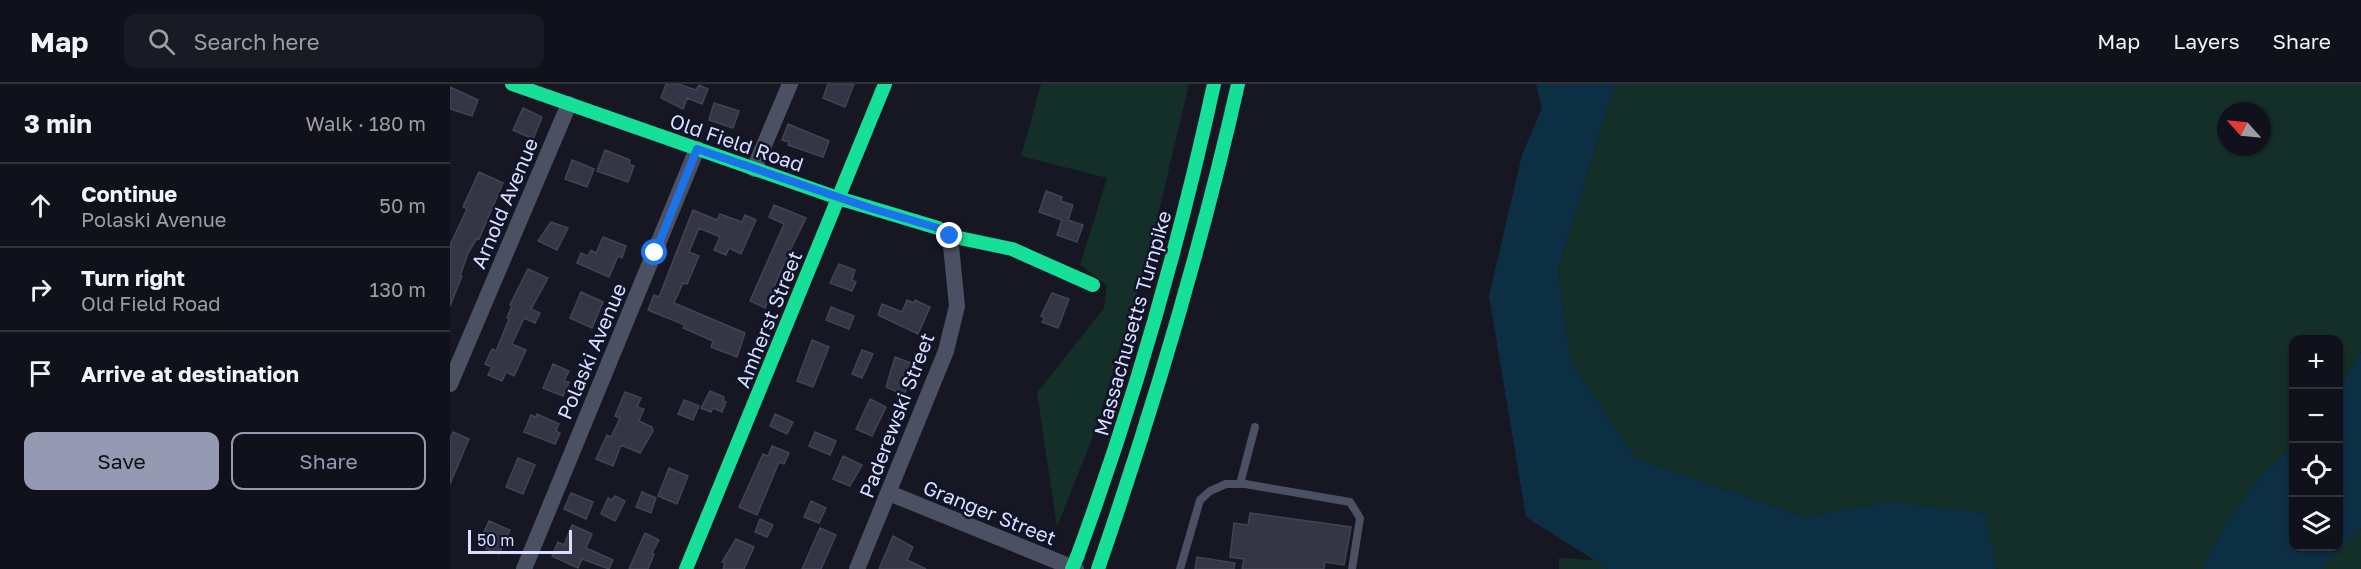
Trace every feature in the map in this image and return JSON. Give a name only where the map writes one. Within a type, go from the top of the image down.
[{"type":"main road","name":"Old Field Road","points":[[512,84],[838,198],[938,228],[950,236],[1012,249],[1093,285]]},
{"type":"main road","name":"Amherst Street","points":[[686,569],[885,84]]},
{"type":"main road","name":"Massachusetts Turnpike","points":[[1075,565],[1118,441],[1161,299],[1214,84]]},
{"type":"main road","points":[[1098,567],[1172,348],[1204,234],[1238,84]]},
{"type":"street","points":[[754,168],[790,84]]},
{"type":"street","name":"Arnold Avenue","points":[[450,384],[569,104]]},
{"type":"street","name":"Polaski Avenue","points":[[524,569],[697,149]]},
{"type":"street","name":"Paderewski Street","points":[[857,569],[946,351],[957,306],[950,236]]},
{"type":"street","name":"Granger Street","points":[[889,493],[1075,565]]},
{"type":"lane","points":[[1240,484],[1255,427]]},
{"type":"lane","points":[[1180,569],[1200,500],[1210,491],[1226,484],[1240,484],[1350,502],[1360,518],[1352,569]]},
{"type":"green space","points":[[1041,84],[1189,84],[1150,249],[1095,431],[1057,527],[1037,393],[1104,308],[1107,285],[1080,265],[1107,178],[1021,156]]},
{"type":"green space","points":[[1615,84],[2361,84],[2361,352],[2343,380],[2343,335],[2289,335],[2289,450],[2261,475],[2225,524],[2202,569],[1998,569],[1994,561],[1985,513],[1890,501],[1804,517],[1635,458],[1571,363],[1558,270]]},
{"type":"green space","points":[[2361,528],[2361,569],[2321,569],[2339,551],[2343,551],[2343,546]]},
{"type":"green space","points":[[1559,558],[1594,560],[1608,569],[1559,569]]},
{"type":"water","points":[[1536,84],[1615,84],[1558,270],[1571,363],[1635,458],[1804,517],[1890,501],[1985,513],[1997,569],[1608,569],[1526,517],[1489,296],[1522,155],[1542,108]]},
{"type":"water","points":[[2361,352],[2361,528],[2343,546],[2343,389],[2343,380]]},
{"type":"water","points":[[2289,450],[2289,551],[2339,551],[2321,569],[2202,569],[2225,524],[2261,475]]},
{"type":"building","points":[[666,84],[678,84],[696,90],[699,85],[708,89],[702,104],[687,98],[683,109],[661,98]]},
{"type":"building","points":[[828,84],[854,84],[845,107],[823,98]]},
{"type":"building","points":[[450,87],[478,100],[472,116],[450,109]]},
{"type":"building","points":[[714,103],[739,111],[733,128],[709,120]]},
{"type":"building","points":[[523,108],[542,117],[533,139],[513,130]]},
{"type":"building","points":[[788,124],[829,141],[823,157],[788,145],[789,142],[782,140]]},
{"type":"building","points":[[605,150],[630,160],[629,164],[634,166],[628,182],[597,171]]},
{"type":"building","points":[[572,160],[594,169],[587,187],[565,179]]},
{"type":"building","points":[[479,172],[503,183],[479,239],[477,238],[468,253],[450,306],[450,245],[467,209],[463,207]]},
{"type":"building","points":[[1046,191],[1062,197],[1061,201],[1073,205],[1068,220],[1083,225],[1077,242],[1057,235],[1062,220],[1039,212]]},
{"type":"building","points":[[774,205],[806,218],[790,251],[796,253],[791,263],[787,261],[783,266],[765,308],[750,301],[784,224],[769,217]]},
{"type":"building","points":[[693,210],[717,220],[720,214],[742,222],[745,215],[756,220],[741,254],[729,248],[726,255],[714,250],[720,237],[699,228],[689,252],[699,256],[687,284],[683,283],[674,303],[745,333],[737,357],[711,347],[713,341],[683,328],[685,325],[648,310],[654,295],[659,297]]},
{"type":"building","points":[[551,222],[568,228],[557,250],[538,241]]},
{"type":"building","points":[[603,237],[626,246],[622,258],[618,256],[609,277],[577,263],[581,253],[588,256],[591,250],[596,253]]},
{"type":"building","points":[[839,264],[855,270],[852,280],[856,282],[852,291],[830,283]]},
{"type":"building","points":[[528,269],[548,278],[531,309],[540,313],[535,323],[524,318],[512,344],[526,350],[514,376],[506,372],[502,381],[488,375],[492,367],[485,364],[492,349],[496,351],[509,319],[507,318],[512,306],[510,305]]},
{"type":"building","points":[[581,292],[603,302],[592,328],[570,318]]},
{"type":"building","points":[[1052,293],[1069,299],[1058,328],[1042,322],[1044,318],[1041,316]]},
{"type":"building","points":[[907,300],[914,303],[915,300],[930,307],[918,334],[878,315],[882,304],[902,312]]},
{"type":"building","points":[[831,307],[854,316],[849,329],[826,320]]},
{"type":"building","points":[[812,340],[829,347],[813,387],[797,381]]},
{"type":"building","points":[[862,350],[873,354],[862,378],[852,374]]},
{"type":"building","points":[[895,357],[916,365],[904,395],[886,387]]},
{"type":"building","points":[[553,364],[569,371],[564,381],[569,382],[563,396],[543,388]]},
{"type":"building","points":[[710,391],[724,397],[723,401],[726,402],[722,412],[713,408],[711,412],[701,408]]},
{"type":"building","points":[[625,392],[641,398],[637,407],[644,409],[639,421],[652,427],[653,431],[640,453],[621,445],[613,466],[596,459],[607,435],[611,437],[620,418],[615,416]]},
{"type":"building","points":[[870,399],[886,407],[872,436],[856,429]]},
{"type":"building","points":[[684,400],[699,406],[693,420],[678,414]]},
{"type":"building","points":[[537,414],[559,424],[556,431],[560,433],[555,444],[524,432],[531,415],[536,417]]},
{"type":"building","points":[[775,414],[793,422],[787,434],[770,426]]},
{"type":"building","points":[[453,432],[469,439],[450,484],[450,439]]},
{"type":"building","points":[[815,432],[836,441],[830,455],[809,446]]},
{"type":"building","points":[[772,446],[789,453],[784,464],[779,462],[757,515],[739,507],[763,454],[768,456]]},
{"type":"building","points":[[843,456],[862,465],[850,486],[833,479]]},
{"type":"building","points":[[518,458],[535,465],[523,494],[506,487]]},
{"type":"building","points":[[669,468],[688,476],[677,504],[658,496]]},
{"type":"building","points":[[642,492],[656,498],[651,513],[636,507]]},
{"type":"building","points":[[571,493],[593,502],[586,519],[564,509]]},
{"type":"building","points":[[615,496],[625,501],[615,521],[601,514],[608,498],[612,500]]},
{"type":"building","points":[[811,501],[826,508],[819,523],[804,517]]},
{"type":"building","points":[[1250,513],[1351,527],[1344,565],[1325,562],[1324,569],[1242,569],[1244,559],[1230,557],[1234,523],[1248,525]]},
{"type":"building","points":[[760,519],[773,525],[767,537],[755,532]]},
{"type":"building","points":[[489,521],[510,530],[499,554],[486,549],[488,544],[480,541]]},
{"type":"building","points":[[572,525],[592,534],[586,548],[613,560],[609,569],[582,559],[578,568],[552,556],[558,542],[564,545]]},
{"type":"building","points":[[820,528],[836,535],[821,569],[802,569]]},
{"type":"building","points":[[645,533],[659,540],[652,553],[654,554],[648,569],[629,569]]},
{"type":"building","points":[[893,536],[913,547],[907,560],[926,569],[879,569]]},
{"type":"building","points":[[736,539],[754,547],[744,569],[723,569],[725,563],[722,562]]},
{"type":"building","points":[[1197,557],[1235,563],[1234,569],[1195,569]]},
{"type":"traffic: fast","points":[[512,84],[838,198],[938,228],[950,236],[1012,249],[1093,285]]},
{"type":"traffic: fast","points":[[686,569],[885,84]]},
{"type":"traffic: fast","points":[[1077,557],[1118,440],[1154,323],[1186,204],[1214,84]]},
{"type":"traffic: fast","points":[[1098,569],[1175,328],[1224,146],[1238,84]]},
{"type":"traffic: fast","points":[[1072,569],[1077,557]]},
{"type":"route","points":[[655,253],[697,149],[870,208],[938,228],[950,236]]}]
